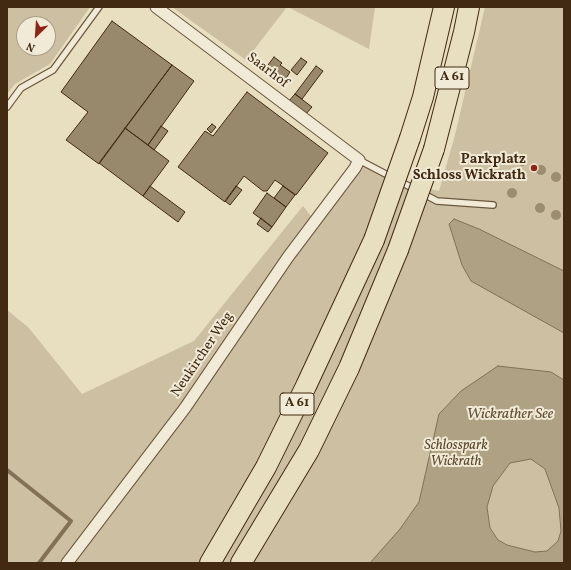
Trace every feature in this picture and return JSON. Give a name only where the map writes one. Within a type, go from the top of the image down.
[{"type":"highway","name":"A 61","points":[[210,563],[266,467],[306,386],[374,240],[423,97],[444,7]]},
{"type":"highway","name":"A 61","points":[[241,563],[309,450],[349,368],[398,250],[434,149],[464,32],[468,7]]},
{"type":"street","name":"Saarhof","points":[[156,7],[359,160]]},
{"type":"street","name":"Neukircher Weg","points":[[67,563],[185,408],[288,257],[355,168],[359,160]]},
{"type":"lane","points":[[7,107],[21,88],[53,70],[99,7]]},
{"type":"lane","points":[[359,160],[437,201],[494,206]]},
{"type":"green space","points":[[7,7],[90,7],[56,55],[56,16],[16,16],[16,56],[56,56],[50,64],[15,84],[7,94]]},
{"type":"green space","points":[[172,7],[287,7],[246,60]]},
{"type":"green space","points":[[288,7],[375,7],[369,49]]},
{"type":"green space","name":"Schlosspark Wickrath","points":[[485,7],[564,7],[564,563],[7,563],[7,310],[28,327],[82,394],[194,341],[303,206],[314,220],[359,160],[416,186],[439,191],[455,135]]},
{"type":"water","points":[[454,219],[479,229],[564,271],[564,333],[471,281],[462,265],[449,224]]},
{"type":"water","name":"Wickrather See","points":[[498,366],[551,372],[564,380],[564,563],[370,563],[400,529],[419,502],[439,414],[461,391]],"holes":[[[531,459],[545,469],[559,508],[561,531],[558,541],[547,551],[535,552],[507,545],[498,540],[490,528],[487,507],[493,486],[510,463]]]},
{"type":"building","points":[[112,21],[172,65],[99,164],[66,140],[88,112],[61,92]]},
{"type":"building","points":[[274,57],[282,63],[280,65],[290,72],[283,83],[265,69]]},
{"type":"building","points":[[301,58],[307,62],[297,75],[291,70]]},
{"type":"building","points":[[172,65],[194,81],[148,145],[125,128]]},
{"type":"building","points":[[316,66],[323,71],[302,99],[295,94]]},
{"type":"building","points":[[247,92],[328,153],[296,195],[275,180],[267,191],[263,191],[244,176],[225,202],[178,167],[205,131],[213,136]]},
{"type":"building","points":[[295,94],[312,107],[305,115],[288,102]]},
{"type":"building","points":[[212,124],[216,127],[211,133],[207,129]]},
{"type":"building","points":[[161,126],[168,131],[154,150],[148,145]]},
{"type":"building","points":[[125,128],[169,161],[143,196],[99,163]]},
{"type":"building","points":[[150,186],[185,212],[178,222],[143,196]]},
{"type":"building","points":[[236,186],[242,190],[230,205],[225,201]]},
{"type":"building","points":[[283,186],[295,195],[286,207],[274,198]]},
{"type":"building","points":[[267,193],[286,207],[272,227],[253,213]]},
{"type":"building","points":[[261,218],[272,227],[268,232],[257,224]]},
{"type":"waterway","points":[[7,470],[71,521],[39,563]]},
{"type":"place","name":"Parkplatz Schloss Wickrath","points":[[534,168]]}]
